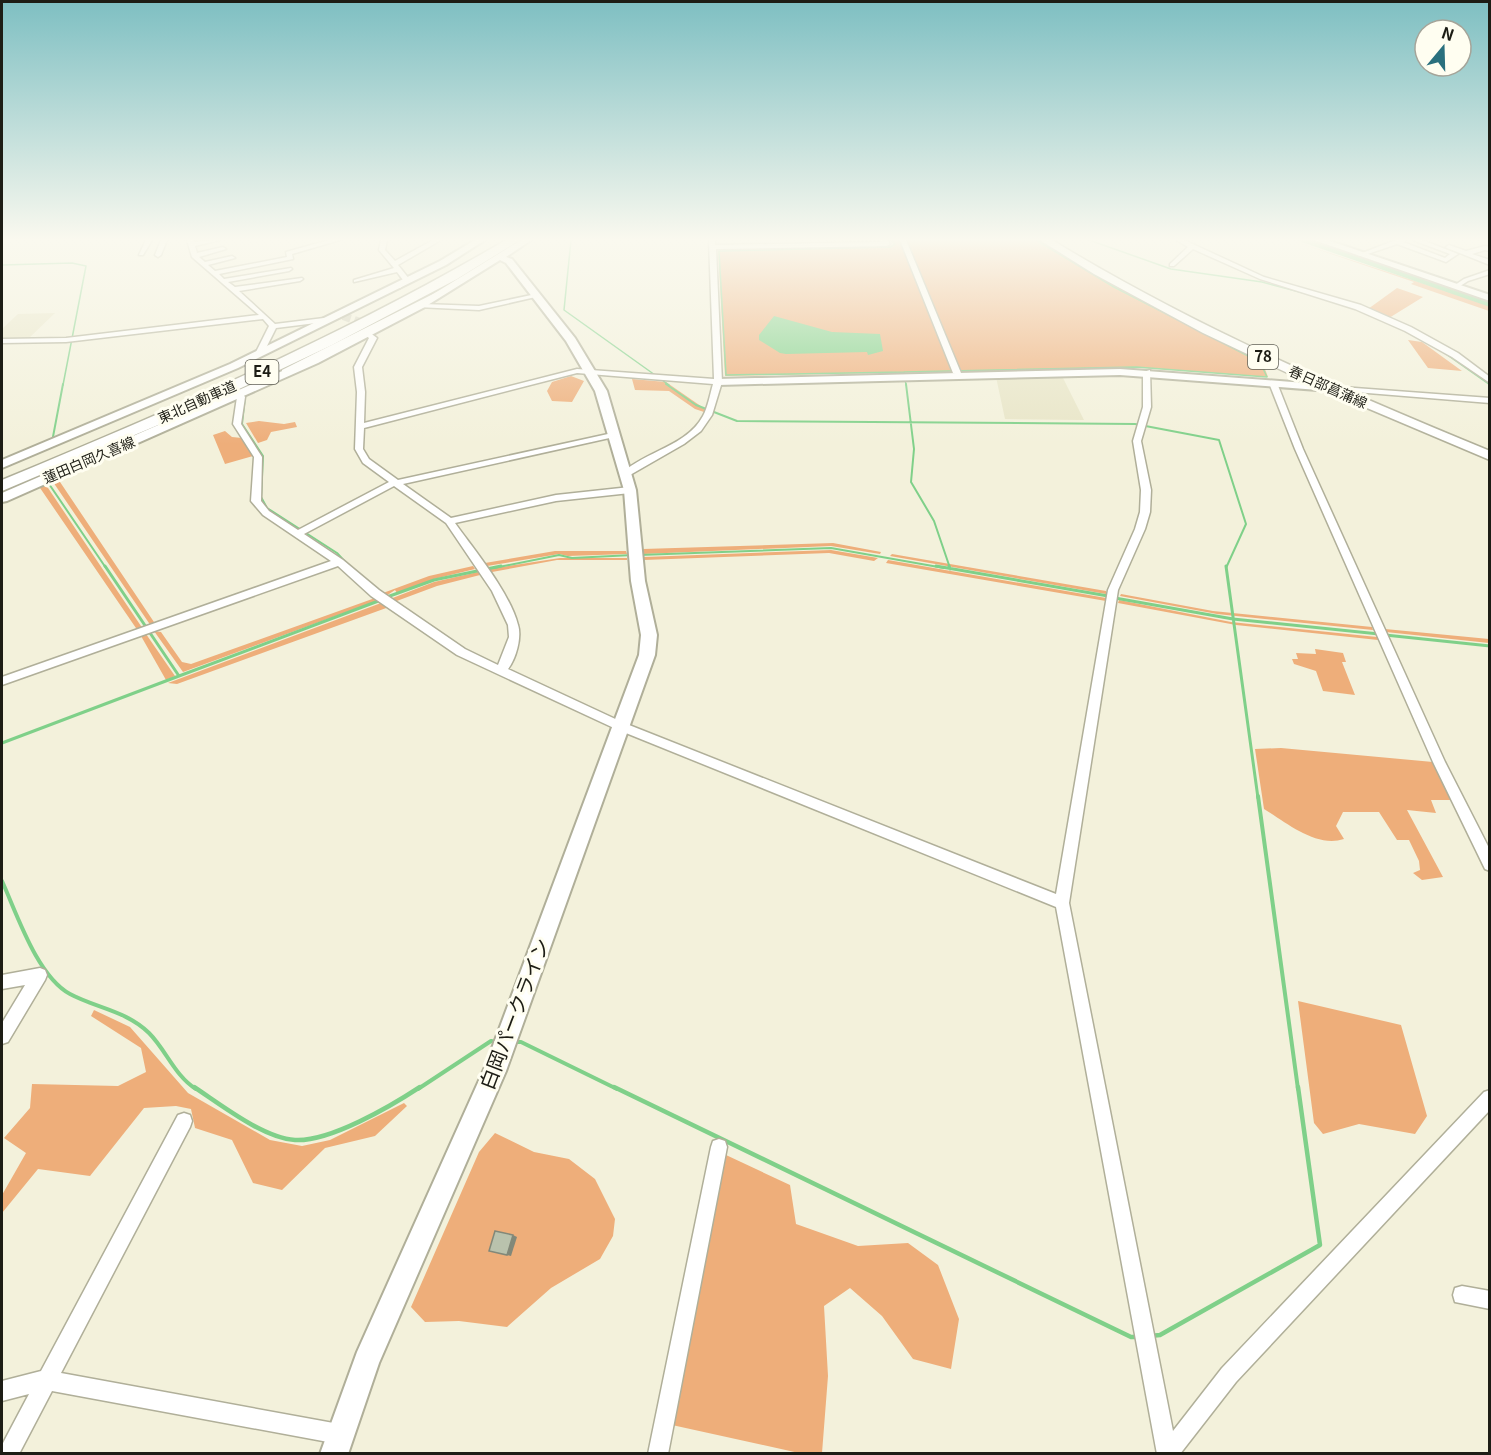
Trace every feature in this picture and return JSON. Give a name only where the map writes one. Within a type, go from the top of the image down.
[{"type":"highway","name":"東北自動車道","points":[[2,475],[261,363],[373,308]]},
{"type":"highway","name":"東北自動車道","points":[[2,486],[176,412],[299,355],[391,308]]},
{"type":"main road","name":"春日部菖蒲線","points":[[1164,308],[1331,388],[1490,456]]},
{"type":"street","points":[[253,308],[273,326],[324,320]]},
{"type":"street","points":[[259,354],[349,308]]},
{"type":"street","points":[[2,464],[156,401],[357,308]]},
{"type":"street","points":[[283,373],[411,308]]},
{"type":"street","name":"蓮田白岡久喜線","points":[[2,498],[283,373],[368,334],[416,308]]},
{"type":"street","name":"白岡パークライン","points":[[336,1444],[366,1361],[495,1071],[647,655],[646,615],[635,555],[627,473],[601,391],[591,372],[545,308]]},
{"type":"street","points":[[627,473],[698,429],[708,415],[718,382],[715,308]]},
{"type":"street","points":[[931,308],[957,373]]},
{"type":"street","points":[[1358,308],[1408,329],[1445,349],[1490,381]]},
{"type":"street","points":[[2,341],[66,340],[263,317]]},
{"type":"street","points":[[259,354],[273,326]]},
{"type":"street","points":[[368,334],[373,338],[358,366],[362,455],[449,520],[476,563],[497,590],[513,625],[514,637],[506,664],[501,669]]},
{"type":"street","points":[[361,426],[578,371],[718,382],[1147,372],[1490,401]]},
{"type":"street","points":[[1147,372],[1147,407],[1137,441],[1146,490],[1145,512],[1112,597],[1062,903],[1167,1454]]},
{"type":"street","points":[[1274,383],[1299,449],[1439,762],[1490,865]]},
{"type":"street","points":[[238,393],[241,397],[237,424],[258,457],[256,501],[266,513],[339,562],[390,604],[461,652],[620,726],[1062,903]]},
{"type":"street","points":[[297,534],[396,482],[614,434]]},
{"type":"street","points":[[449,520],[556,498],[630,490]]},
{"type":"street","points":[[2,681],[339,562]]},
{"type":"street","points":[[2,982],[40,975],[2,1036]]},
{"type":"street","points":[[1167,1454],[1229,1375],[1490,1098]]},
{"type":"street","points":[[8,1454],[184,1121]]},
{"type":"street","points":[[658,1454],[719,1147]]},
{"type":"street","points":[[1462,1295],[1490,1300]]},
{"type":"street","points":[[2,1391],[46,1380],[336,1444]]},
{"type":"shaded area","points":[[721,308],[1156,308],[1262,361],[1268,377],[1144,368],[725,376]]},
{"type":"shaded area","points":[[1370,308],[1405,308],[1389,318],[1368,309]]},
{"type":"shaded area","points":[[55,313],[28,339],[2,339],[2,329],[18,314]]},
{"type":"shaded area","points":[[774,316],[832,332],[880,334],[883,351],[868,355],[867,352],[780,353],[759,340],[759,335]]},
{"type":"shaded area","points":[[1408,340],[1422,342],[1462,371],[1428,368]]},
{"type":"shaded area","points":[[571,376],[584,381],[572,402],[552,401],[547,391],[552,382]]},
{"type":"shaded area","points":[[1062,376],[1084,420],[1005,419],[996,377]]},
{"type":"shaded area","points":[[632,379],[666,382],[705,409],[704,412],[695,409],[669,391],[635,390]]},
{"type":"shaded area","points":[[259,421],[284,424],[295,422],[297,427],[271,432],[267,440],[258,443],[246,423]]},
{"type":"shaded area","points":[[225,431],[232,437],[242,438],[253,456],[225,464],[213,435]]},
{"type":"shaded area","points":[[56,476],[156,625],[151,626],[51,479]]},
{"type":"shaded area","points":[[44,482],[143,629],[138,631],[38,485]]},
{"type":"shaded area","points":[[833,543],[881,552],[880,554],[831,546],[643,554],[643,549]]},
{"type":"shaded area","points":[[831,550],[878,558],[874,561],[829,553],[644,560],[644,557]]},
{"type":"shaded area","points":[[555,551],[626,551],[627,554],[568,556],[559,554],[487,566],[485,563]]},
{"type":"shaded area","points":[[892,554],[1106,591],[1106,594],[890,556]]},
{"type":"shaded area","points":[[560,558],[627,558],[627,560],[557,560],[492,572],[489,569]]},
{"type":"shaded area","points":[[888,560],[1106,598],[1106,601],[886,563]]},
{"type":"shaded area","points":[[473,566],[475,569],[434,579],[397,593],[395,590],[386,596],[383,593],[429,576]]},
{"type":"shaded area","points":[[478,572],[480,575],[437,586],[394,602],[390,599],[434,582]]},
{"type":"shaded area","points":[[1121,594],[1213,611],[1372,627],[1373,630],[1217,614],[1120,596]]},
{"type":"shaded area","points":[[375,598],[379,600],[183,672],[154,631],[161,632],[182,662],[191,664]]},
{"type":"shaded area","points":[[1119,600],[1231,622],[1377,637],[1378,640],[1236,625],[1118,603]]},
{"type":"shaded area","points":[[381,603],[389,607],[177,684],[168,683]]},
{"type":"shaded area","points":[[1385,629],[1489,639],[1489,643],[1386,632]]},
{"type":"shaded area","points":[[146,634],[175,676],[166,680],[141,636]]},
{"type":"shaded area","points":[[1315,649],[1343,653],[1346,662],[1342,662],[1355,695],[1323,691],[1316,671],[1294,664],[1292,659],[1298,659],[1296,653],[1316,654]]},
{"type":"shaded area","points":[[1281,748],[1433,762],[1453,800],[1431,800],[1436,813],[1407,810],[1443,877],[1422,880],[1413,873],[1420,870],[1419,861],[1409,840],[1397,840],[1379,812],[1343,812],[1336,826],[1344,839],[1333,841],[1302,833],[1264,809],[1255,749]]},
{"type":"shaded area","points":[[1298,1001],[1401,1025],[1427,1116],[1415,1134],[1359,1124],[1323,1134],[1314,1123]]},
{"type":"shaded area","points":[[94,1010],[130,1027],[188,1093],[270,1140],[302,1146],[330,1140],[404,1103],[407,1106],[375,1136],[325,1148],[282,1190],[253,1183],[232,1140],[195,1128],[191,1109],[176,1106],[144,1108],[90,1176],[38,1169],[2,1213],[2,1195],[26,1153],[4,1138],[30,1108],[32,1084],[118,1086],[146,1072],[141,1048],[91,1016]]},
{"type":"shaded area","points":[[495,1133],[534,1152],[569,1159],[595,1179],[615,1219],[613,1236],[600,1259],[551,1288],[507,1327],[459,1321],[425,1322],[411,1307],[479,1152]]},
{"type":"shaded area","points":[[726,1155],[790,1185],[796,1224],[858,1246],[908,1243],[938,1265],[959,1319],[951,1369],[913,1359],[882,1316],[850,1288],[824,1306],[828,1376],[822,1453],[799,1453],[672,1425]]},
{"type":"building","points":[[495,1231],[513,1235],[507,1255],[489,1251]]},
{"type":"waterway","points":[[63,385],[78,308]]},
{"type":"waterway","points":[[564,308],[564,310],[669,385]]},
{"type":"waterway","points":[[722,308],[726,375],[904,372]]},
{"type":"waterway","points":[[904,372],[1136,367],[1267,377],[1260,362],[1155,308]]},
{"type":"waterway","points":[[1443,352],[1490,385]]},
{"type":"waterway","points":[[904,372],[906,385]]},
{"type":"waterway","points":[[52,442],[63,384]]},
{"type":"waterway","points":[[666,384],[696,405],[737,421],[911,422]]},
{"type":"waterway","points":[[906,384],[911,422]]},
{"type":"waterway","points":[[245,397],[242,424],[263,456],[261,497],[267,508],[337,553],[349,566]]},
{"type":"waterway","points":[[911,422],[1135,424],[1219,440],[1246,524],[1226,568]]},
{"type":"waterway","points":[[911,422],[914,449],[911,482],[934,521],[950,568]]},
{"type":"waterway","points":[[47,481],[106,568]]},
{"type":"waterway","points":[[639,555],[831,548],[944,568]]},
{"type":"waterway","points":[[494,568],[559,555],[572,558],[633,555]]},
{"type":"waterway","points":[[105,566],[179,676]]},
{"type":"waterway","points":[[387,597],[434,580],[501,566]]},
{"type":"waterway","points":[[936,566],[950,568]]},
{"type":"waterway","points":[[950,568],[1108,596]]},
{"type":"waterway","points":[[1226,568],[1233,619]]},
{"type":"waterway","points":[[1115,598],[1233,619]]},
{"type":"waterway","points":[[179,676],[381,600]]},
{"type":"waterway","points":[[1233,619],[1379,634]]},
{"type":"waterway","points":[[1233,619],[1258,798]]},
{"type":"waterway","points":[[1385,635],[1490,646]]},
{"type":"waterway","points":[[2,743],[179,676]]},
{"type":"waterway","points":[[1258,796],[1298,1089]]},
{"type":"waterway","points":[[2,881],[29,943],[58,985],[70,994],[121,1015],[140,1026],[155,1040],[182,1077],[196,1089]]},
{"type":"waterway","points":[[418,1089],[491,1041],[497,1042]]},
{"type":"waterway","points":[[513,1042],[521,1042],[617,1089]]},
{"type":"waterway","points":[[194,1087],[256,1127],[283,1138],[295,1140],[309,1139],[342,1129],[377,1113],[420,1087]]},
{"type":"waterway","points":[[614,1087],[1131,1337],[1138,1337]]},
{"type":"waterway","points":[[1150,1336],[1160,1335],[1320,1245],[1298,1087]]},
{"type":"tunnel","points":[[343,316],[372,326]]}]
